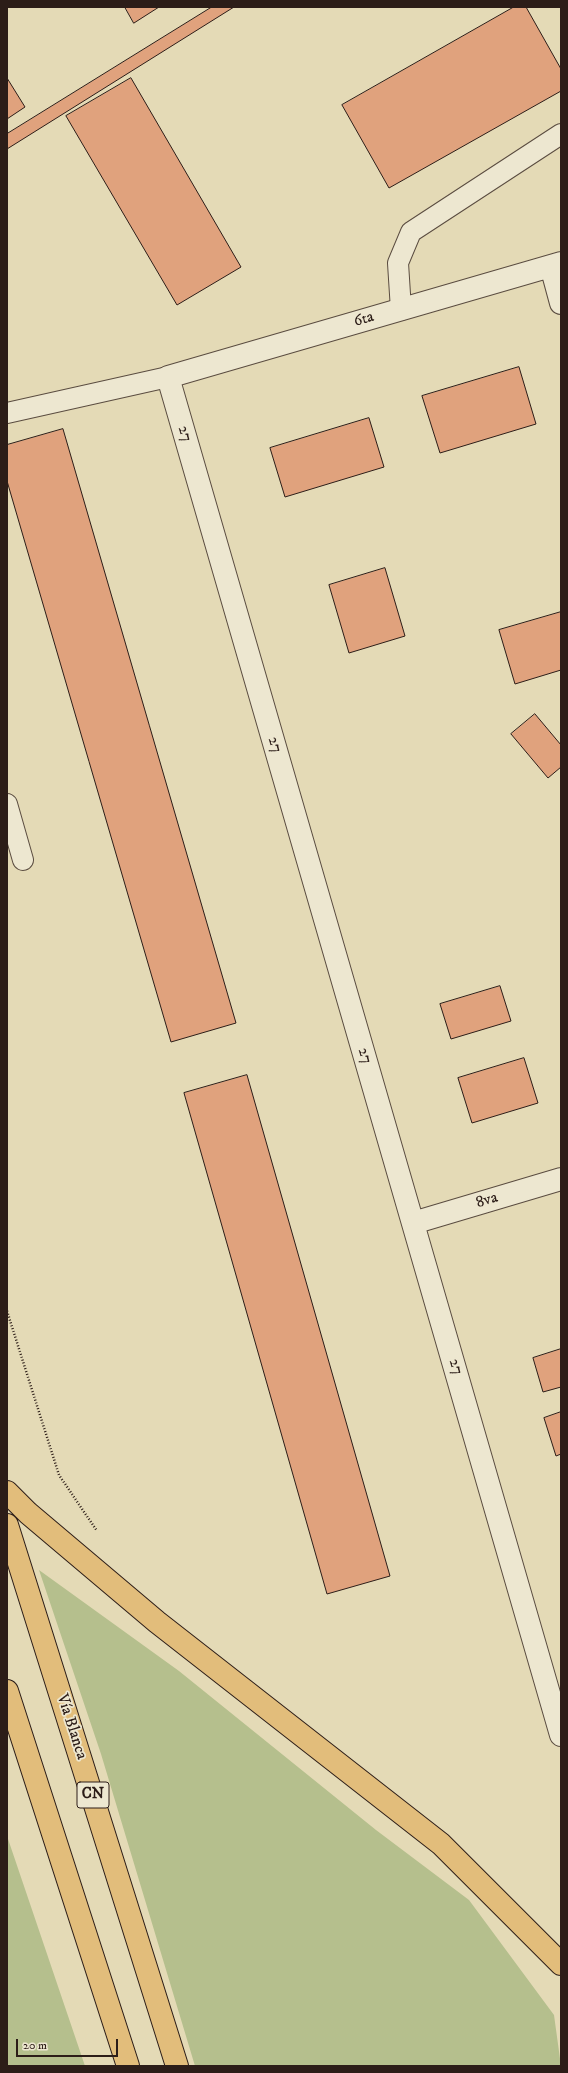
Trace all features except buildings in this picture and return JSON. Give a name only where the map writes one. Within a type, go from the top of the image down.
[{"type":"highway","points":[[7,1492],[28,1513],[157,1622],[440,1844],[561,1964]]},
{"type":"highway","name":"Vía Blanca","points":[[7,1525],[177,2066]]},
{"type":"highway","points":[[7,1692],[128,2066]]},
{"type":"street","name":"6ta","points":[[168,377],[556,264]]},
{"type":"street","points":[[556,264],[561,303]]},
{"type":"street","name":"27","points":[[168,377],[561,1735]]},
{"type":"street","name":"8va","points":[[413,1223],[561,1179]]},
{"type":"lane","points":[[401,310],[398,263],[411,232],[561,134]]},
{"type":"lane","points":[[7,413],[168,377]]},
{"type":"lane","points":[[7,804],[22,860]]},
{"type":"path","points":[[7,1311],[59,1475],[98,1532]]},
{"type":"green space","points":[[39,1570],[179,1671],[376,1830],[469,1900],[554,2015],[561,2066],[195,2066],[101,1754]]},
{"type":"green space","points":[[7,1836],[85,2066],[7,2066]]}]
